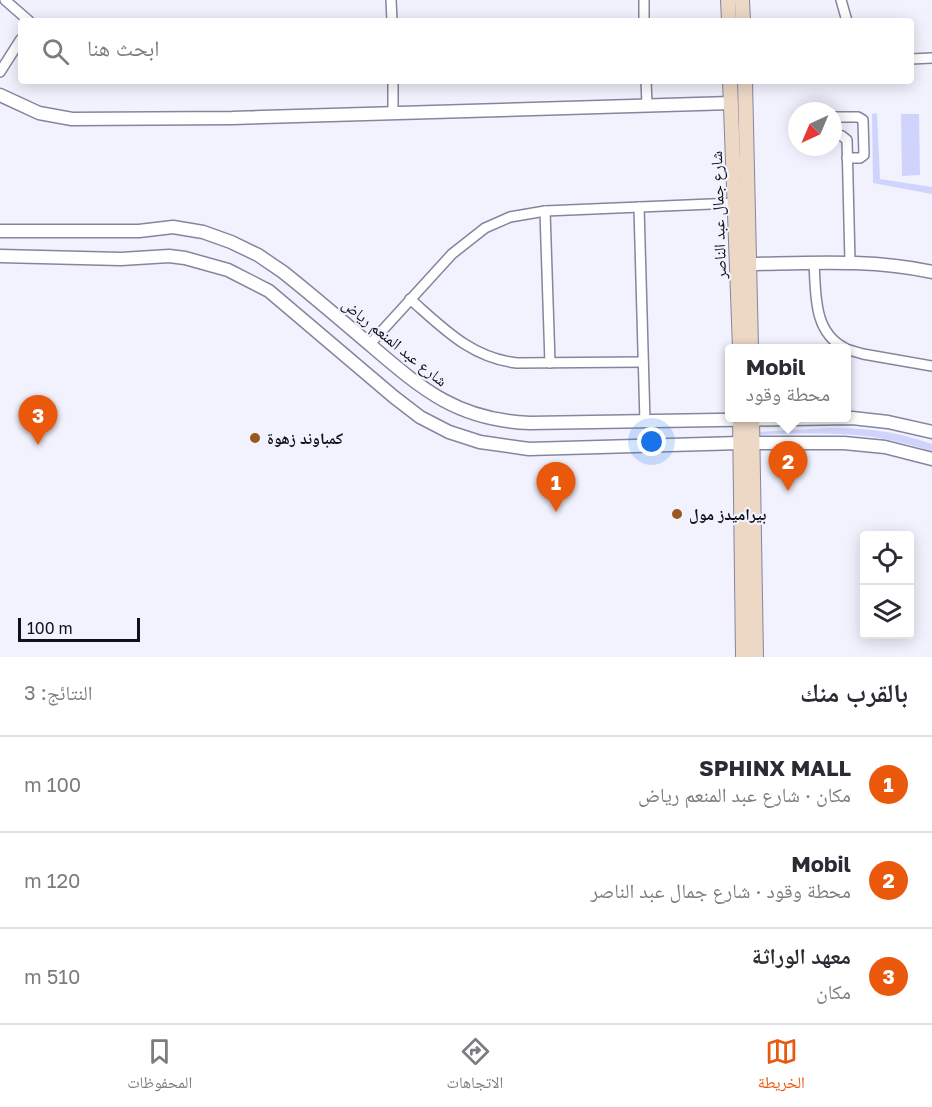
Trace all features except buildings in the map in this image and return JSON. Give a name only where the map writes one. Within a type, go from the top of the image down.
[{"type":"main road","points":[[728,0],[729,18]]},
{"type":"main road","points":[[742,0],[743,18]]},
{"type":"main road","name":"شارع جمال عبد الناصر","points":[[730,84],[740,344]]},
{"type":"main road","name":"شارع جمال عبد الناصر","points":[[745,84],[751,344]]},
{"type":"main road","points":[[743,657],[746,422]]},
{"type":"main road","points":[[746,443],[756,657]]},
{"type":"street","points":[[5,0],[26,18]]},
{"type":"street","points":[[391,0],[392,18]]},
{"type":"street","points":[[644,0],[644,18]]},
{"type":"street","points":[[841,0],[846,18]]},
{"type":"street","points":[[0,72],[18,44]]},
{"type":"street","points":[[914,59],[932,58]]},
{"type":"street","points":[[393,84],[393,114]]},
{"type":"street","points":[[646,84],[647,104]]},
{"type":"street","points":[[0,95],[39,113],[72,119],[393,114],[731,103]]},
{"type":"street","points":[[842,117],[858,117],[863,120],[864,155],[860,158],[847,158]]},
{"type":"street","points":[[842,136],[847,140],[850,262]]},
{"type":"street","points":[[370,344],[452,254],[473,236],[510,217],[545,211],[735,203]]},
{"type":"street","points":[[639,207],[645,422]]},
{"type":"street","points":[[545,211],[550,363]]},
{"type":"street","name":"شارع عبد المنعم رياض","points":[[0,231],[139,231],[173,227],[203,232],[231,242],[271,263],[411,380],[435,396],[480,416],[501,421],[530,423],[725,420]]},
{"type":"street","points":[[0,256],[121,259],[169,256],[228,270],[269,291],[406,407],[449,432],[480,442],[529,448],[746,443],[865,444],[906,451],[932,459]]},
{"type":"street","points":[[750,264],[850,262],[897,265],[932,272]]},
{"type":"street","points":[[814,263],[820,321],[832,340],[838,344]]},
{"type":"street","points":[[410,299],[455,339],[475,352],[507,362],[644,362]]},
{"type":"street","points":[[851,350],[932,366]]},
{"type":"street","name":"شارع عبد المنعم رياض","points":[[851,418],[888,422],[932,432]]},
{"type":"shaded area","points":[[877,113],[880,179],[932,187],[932,194],[873,183],[872,114]]},
{"type":"shaded area","points":[[901,114],[919,114],[920,175],[902,176]]},
{"type":"shaded area","points":[[829,428],[893,433],[932,444],[932,452],[867,436],[845,434],[756,435],[756,432]]},
{"type":"place","name":"كمباوند زهوة","points":[[255,438]]},
{"type":"place","name":"معهد الوراثة","points":[[38,445]]},
{"type":"place","name":"Mobil","points":[[788,491]]},
{"type":"place","name":"SPHINX MALL","points":[[556,512]]},
{"type":"place","name":"بيراميدز مول","points":[[677,514]]}]
